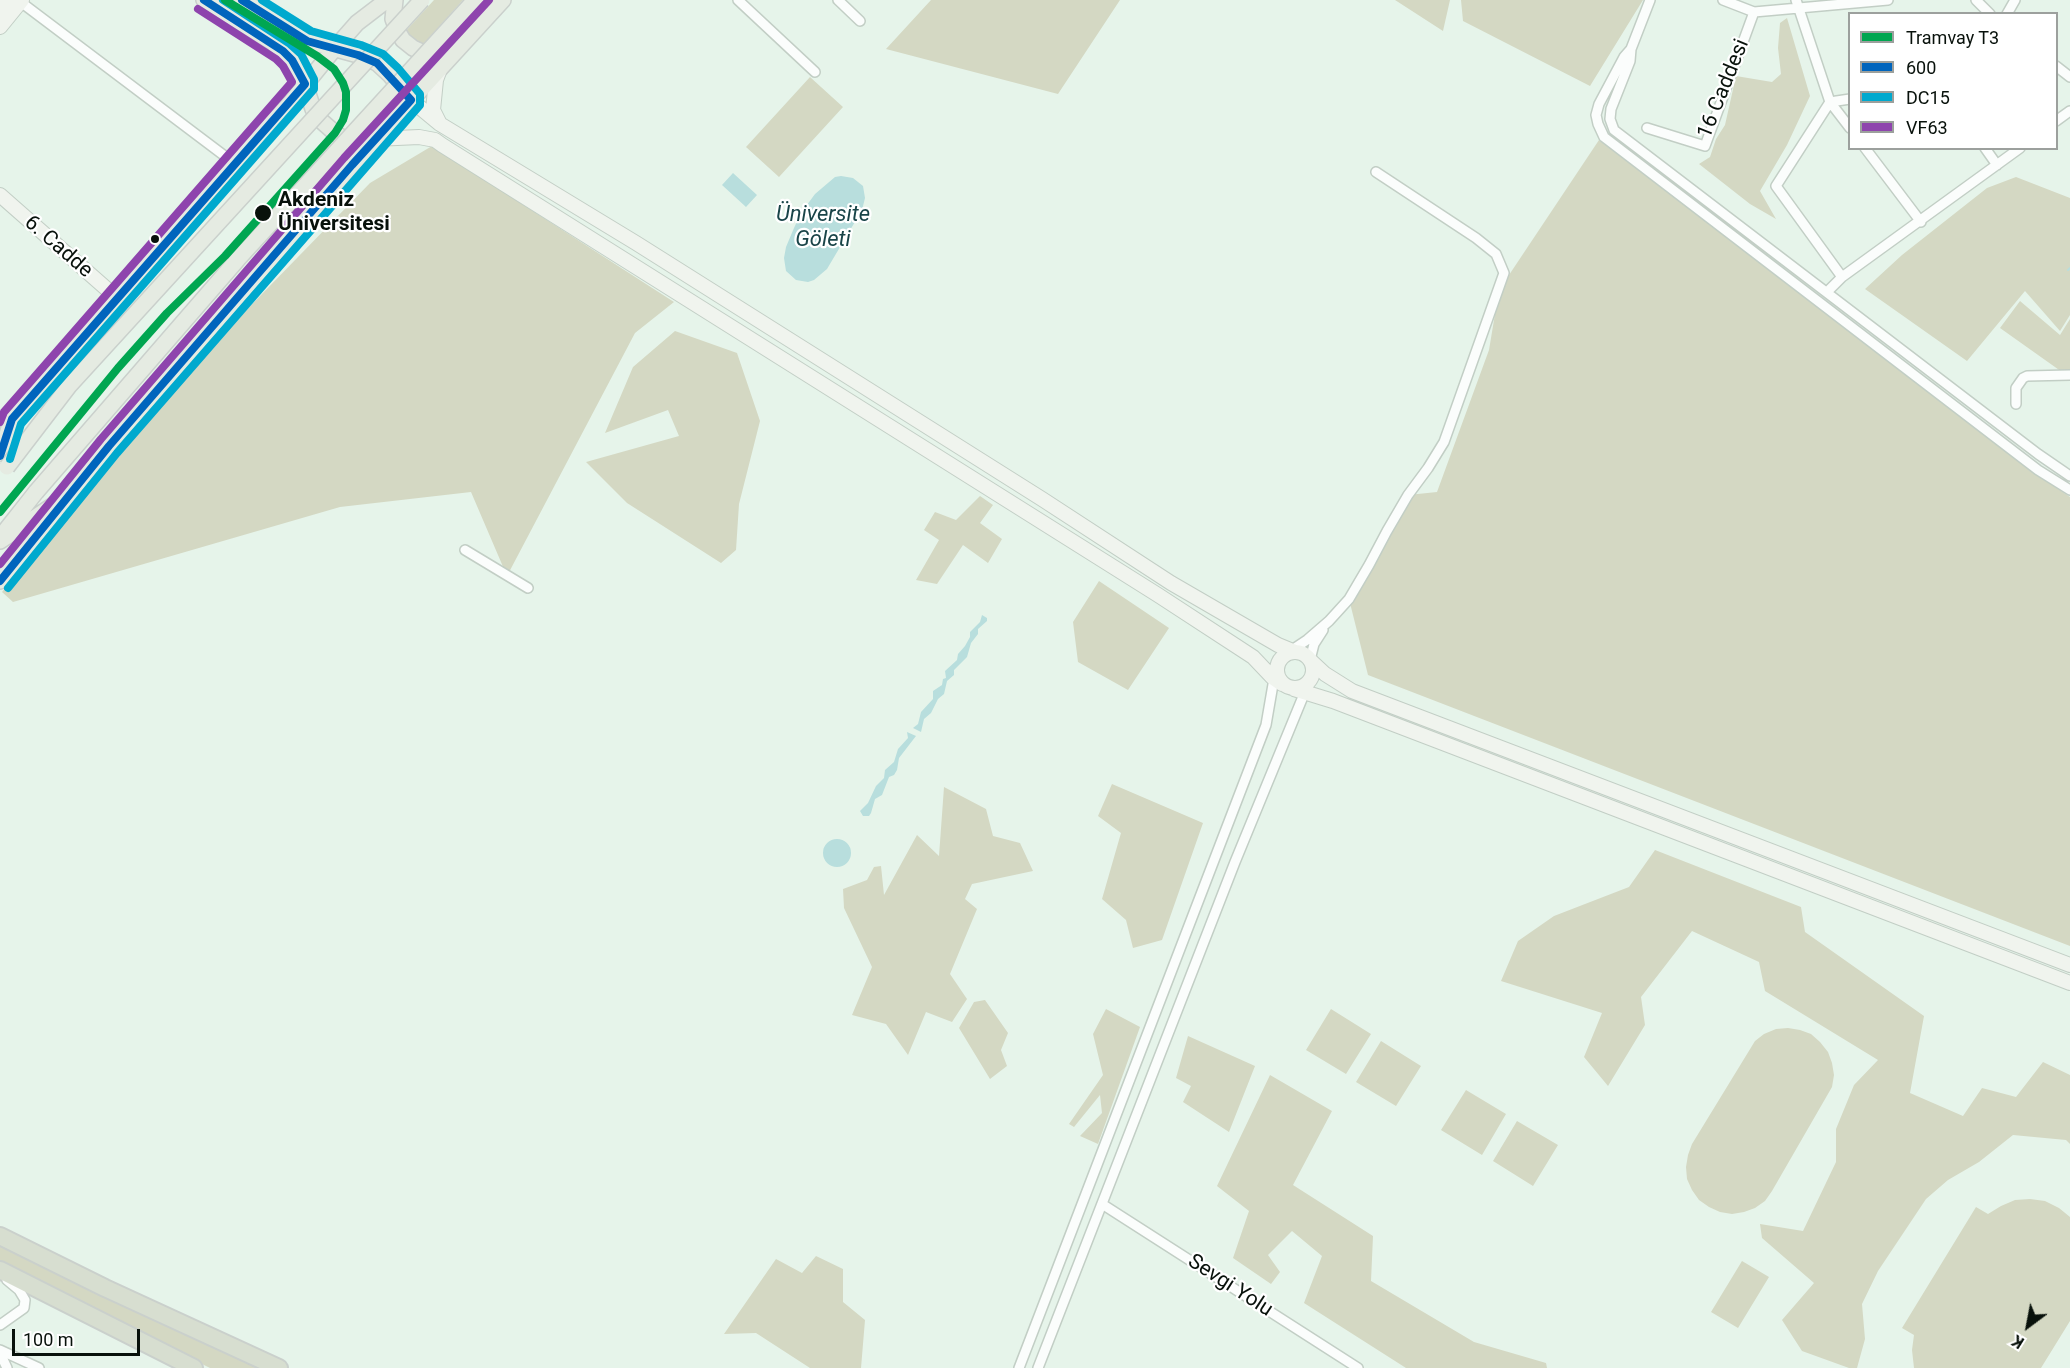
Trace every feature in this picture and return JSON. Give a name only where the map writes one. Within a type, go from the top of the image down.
[{"type":"highway","points":[[0,1234],[266,1368]]},
{"type":"highway","points":[[0,1272],[200,1368]]},
{"type":"highway","points":[[105,1288],[279,1368]]},
{"type":"highway","points":[[108,1324],[194,1368]]},
{"type":"main road","points":[[204,0],[283,51],[292,60],[305,84],[318,118],[335,133],[344,139],[358,142],[375,139]]},
{"type":"main road","points":[[242,0],[307,41],[358,55],[377,63],[411,99]]},
{"type":"main road","points":[[2,466],[12,420],[335,48],[357,24],[387,0]]},
{"type":"main road","points":[[395,0],[393,19],[397,30],[403,40],[413,48],[424,53],[436,54],[459,47]]},
{"type":"main road","points":[[2,466],[69,386],[422,0]]},
{"type":"main road","points":[[0,539],[36,492],[238,259],[475,0]]},
{"type":"main road","points":[[0,581],[116,437],[375,139],[503,0]]},
{"type":"main road","points":[[0,539],[70,494]]},
{"type":"street","points":[[0,11],[17,0]]},
{"type":"street","points":[[0,27],[17,0]]},
{"type":"street","points":[[17,0],[234,163]]},
{"type":"street","points":[[838,0],[860,21]]},
{"type":"street","points":[[1650,0],[1610,114],[1614,130],[2038,454],[2070,476]]},
{"type":"street","points":[[1723,0],[1754,12],[1797,4],[1888,0]]},
{"type":"street","points":[[1976,0],[1988,12]]},
{"type":"street","points":[[740,1],[815,72]]},
{"type":"street","points":[[1797,4],[1830,102],[1848,125]]},
{"type":"street","name":"16 Caddesi","points":[[1647,128],[1705,146],[1754,12]]},
{"type":"street","points":[[1631,49],[1624,57],[1599,104],[1596,115],[1604,137],[2038,470],[2070,490]]},
{"type":"street","points":[[440,124],[433,110],[436,80],[441,66]]},
{"type":"street","points":[[2058,68],[2070,77]]},
{"type":"street","points":[[411,99],[440,124],[758,320],[1042,499],[1171,584],[1291,652],[1306,655],[1325,674],[1352,691],[2070,964]]},
{"type":"street","points":[[1842,277],[1776,186],[1830,102],[1848,99]]},
{"type":"street","points":[[375,139],[419,137],[435,140],[1158,595],[1290,682],[2070,983]]},
{"type":"street","points":[[1867,150],[1921,222]]},
{"type":"street","points":[[1987,150],[1998,165]]},
{"type":"street","points":[[1827,292],[1842,277],[2017,150]]},
{"type":"street","points":[[1020,1368],[1266,725],[1290,682],[1313,671],[1310,660],[1314,644],[1370,566],[1403,504],[1444,442],[1504,273],[1496,254],[1476,238],[1376,172]]},
{"type":"street","name":"6. Cadde","points":[[0,195],[117,298]]},
{"type":"street","points":[[554,214],[564,200]]},
{"type":"street","points":[[748,338],[743,332],[744,324],[751,319],[758,320]]},
{"type":"street","points":[[2016,404],[2016,388],[2023,378],[2070,375]]},
{"type":"street","points":[[0,435],[12,420]]},
{"type":"street","points":[[465,550],[528,588]]},
{"type":"street","points":[[1038,1368],[1235,862],[1290,682],[1283,656],[1329,621]]},
{"type":"street","name":"Sevgi Yolu","points":[[1102,1204],[1358,1368]]},
{"type":"street","points":[[0,1272],[19,1290],[25,1300],[24,1308],[0,1325]]},
{"type":"street","points":[[0,1352],[39,1368]]},
{"type":"street","points":[[0,1352],[7,1368]]},
{"type":"street","points":[[14,1368],[18,1363],[25,1362]]},
{"type":"green space","points":[[434,0],[463,0],[420,48],[403,34]]},
{"type":"green space","points":[[931,0],[1120,0],[1058,94],[886,49]]},
{"type":"green space","points":[[1395,0],[1450,0],[1443,31]]},
{"type":"green space","points":[[1461,0],[1643,0],[1590,86],[1463,21]]},
{"type":"green space","points":[[1787,18],[1810,96],[1787,145],[1760,191],[1776,219],[1750,204],[1699,164],[1710,157],[1716,139],[1725,125],[1736,76],[1772,82],[1781,74],[1778,48],[1780,23]]},
{"type":"green space","points":[[810,77],[843,107],[779,177],[746,147]]},
{"type":"green space","points":[[1599,140],[2039,476],[2070,497],[2070,946],[1368,675],[1349,599],[1408,495],[1437,492],[1489,350],[1499,290]]},
{"type":"green space","points":[[432,146],[674,302],[635,333],[507,576],[471,492],[340,507],[13,602],[2,592],[152,407],[370,183]]},
{"type":"green space","points":[[2016,177],[2070,198],[2070,315],[2060,331],[2025,291],[1967,361],[1865,289],[1902,255],[1987,188]]},
{"type":"green space","points":[[2020,301],[2060,335],[2070,319],[2070,369],[2062,372],[2000,328]]},
{"type":"green space","points":[[675,331],[737,353],[760,421],[739,504],[736,550],[721,563],[627,503],[586,462],[679,436],[668,410],[605,433],[633,367]]},
{"type":"green space","points":[[980,496],[993,505],[980,523],[1002,539],[988,563],[963,545],[937,584],[916,580],[939,540],[924,530],[935,512],[956,520]]},
{"type":"green space","points":[[1099,581],[1169,628],[1128,690],[1078,662],[1073,622]]},
{"type":"green space","points":[[1112,784],[1203,823],[1162,940],[1133,948],[1126,920],[1102,899],[1121,833],[1098,816]]},
{"type":"green space","points":[[944,787],[986,809],[993,836],[1020,843],[1033,871],[972,884],[965,899],[977,909],[950,974],[967,999],[952,1022],[926,1012],[908,1055],[886,1024],[852,1015],[872,967],[844,908],[843,889],[867,880],[874,867],[881,866],[884,895],[917,835],[939,856]]},
{"type":"green space","points":[[1655,850],[1801,907],[1805,932],[1924,1016],[1910,1093],[1963,1116],[1982,1088],[2016,1097],[2043,1062],[2070,1075],[2070,1144],[2066,1140],[2013,1135],[1979,1162],[1948,1180],[1926,1199],[1878,1271],[1862,1304],[1865,1339],[1857,1368],[1849,1368],[1802,1351],[1782,1320],[1814,1283],[1762,1238],[1760,1224],[1803,1231],[1836,1162],[1836,1129],[1854,1085],[1878,1060],[1765,991],[1759,962],[1692,931],[1641,997],[1645,1025],[1608,1086],[1584,1057],[1602,1013],[1501,981],[1518,941],[1554,916],[1629,887]]},
{"type":"green space","points":[[985,1000],[1008,1033],[1001,1050],[1007,1066],[990,1079],[959,1028],[974,1002]]},
{"type":"green space","points":[[1106,1009],[1140,1027],[1098,1144],[1080,1136],[1102,1113],[1100,1095],[1074,1127],[1069,1124],[1103,1075],[1093,1034]]},
{"type":"green space","points":[[1331,1009],[1371,1034],[1346,1074],[1306,1050]]},
{"type":"green space","points":[[1788,1028],[1811,1034],[1828,1052],[1834,1075],[1832,1087],[1765,1201],[1744,1212],[1732,1214],[1720,1212],[1699,1200],[1687,1179],[1686,1167],[1692,1144],[1755,1041],[1776,1029]]},
{"type":"green space","points":[[1188,1036],[1255,1066],[1229,1132],[1183,1102],[1191,1086],[1176,1078]]},
{"type":"green space","points":[[1381,1041],[1421,1066],[1396,1106],[1356,1082]]},
{"type":"green space","points":[[1270,1075],[1332,1111],[1293,1185],[1373,1236],[1371,1281],[1474,1342],[1546,1363],[1547,1368],[1406,1368],[1304,1303],[1322,1256],[1292,1231],[1268,1255],[1280,1272],[1271,1284],[1233,1258],[1249,1211],[1217,1186]]},
{"type":"green space","points":[[1466,1090],[1506,1114],[1482,1155],[1441,1130]]},
{"type":"green space","points":[[1517,1121],[1558,1145],[1533,1186],[1493,1161]]},
{"type":"green space","points":[[2015,1200],[2045,1201],[2070,1217],[2070,1321],[2041,1368],[1914,1368],[1912,1350],[1914,1335],[1902,1328],[1976,1207],[1988,1214]]},
{"type":"green space","points":[[0,1246],[257,1368],[210,1368],[0,1264]]},
{"type":"green space","points":[[816,1256],[843,1269],[843,1302],[865,1320],[861,1368],[810,1368],[756,1333],[724,1334],[776,1259],[802,1273]]},
{"type":"green space","points":[[1742,1261],[1769,1277],[1738,1328],[1711,1312]]},
{"type":"water","points":[[733,173],[757,195],[746,207],[722,185]]},
{"type":"water","name":"Üniversite Göleti","points":[[835,177],[853,178],[863,186],[865,198],[862,210],[827,269],[814,280],[808,282],[796,280],[786,271],[784,258],[794,228],[801,213],[815,194]]},
{"type":"water","points":[[982,615],[987,618],[987,621],[978,629],[978,634],[971,643],[967,657],[947,681],[944,694],[924,719],[921,732],[913,728],[918,724],[921,712],[933,699],[933,691],[942,685],[943,679],[946,678],[945,671],[957,660],[958,654],[970,637],[970,632],[980,622]]},
{"type":"water","points":[[907,732],[916,736],[899,758],[897,770],[889,777],[882,795],[875,799],[871,813],[869,816],[863,816],[860,811],[884,778],[885,770],[894,762],[898,749],[908,738]]},
{"type":"water","points":[[837,839],[847,843],[851,853],[847,863],[837,867],[827,863],[823,853],[827,843]]},
{"type":"tram line","name":"T3","points":[[0,512],[118,368],[167,313],[225,256],[335,133],[343,120],[346,110],[346,92],[334,69],[317,56],[225,0]]},
{"type":"transit line","name":"600","points":[[0,456],[12,419],[305,84],[292,60],[283,51],[204,0]]},
{"type":"transit line","name":"DC15","points":[[10,459],[21,424],[314,89],[314,79],[301,54],[290,44],[223,0]]},
{"type":"transit line","name":"600","points":[[0,581],[109,446],[411,100],[377,63],[358,55],[307,41],[242,0]]},
{"type":"transit line","name":"DC15","points":[[8,588],[117,453],[420,105],[420,94],[383,54],[361,45],[311,31],[262,0]]},
{"type":"transit line","name":"VF63","points":[[0,564],[101,439],[344,158],[489,0]]},
{"type":"transit line","name":"VF63","points":[[0,422],[4,412],[292,82],[276,59],[198,9]]},
{"type":"place","name":"Akdeniz Üniversitesi","points":[[263,213]]}]
